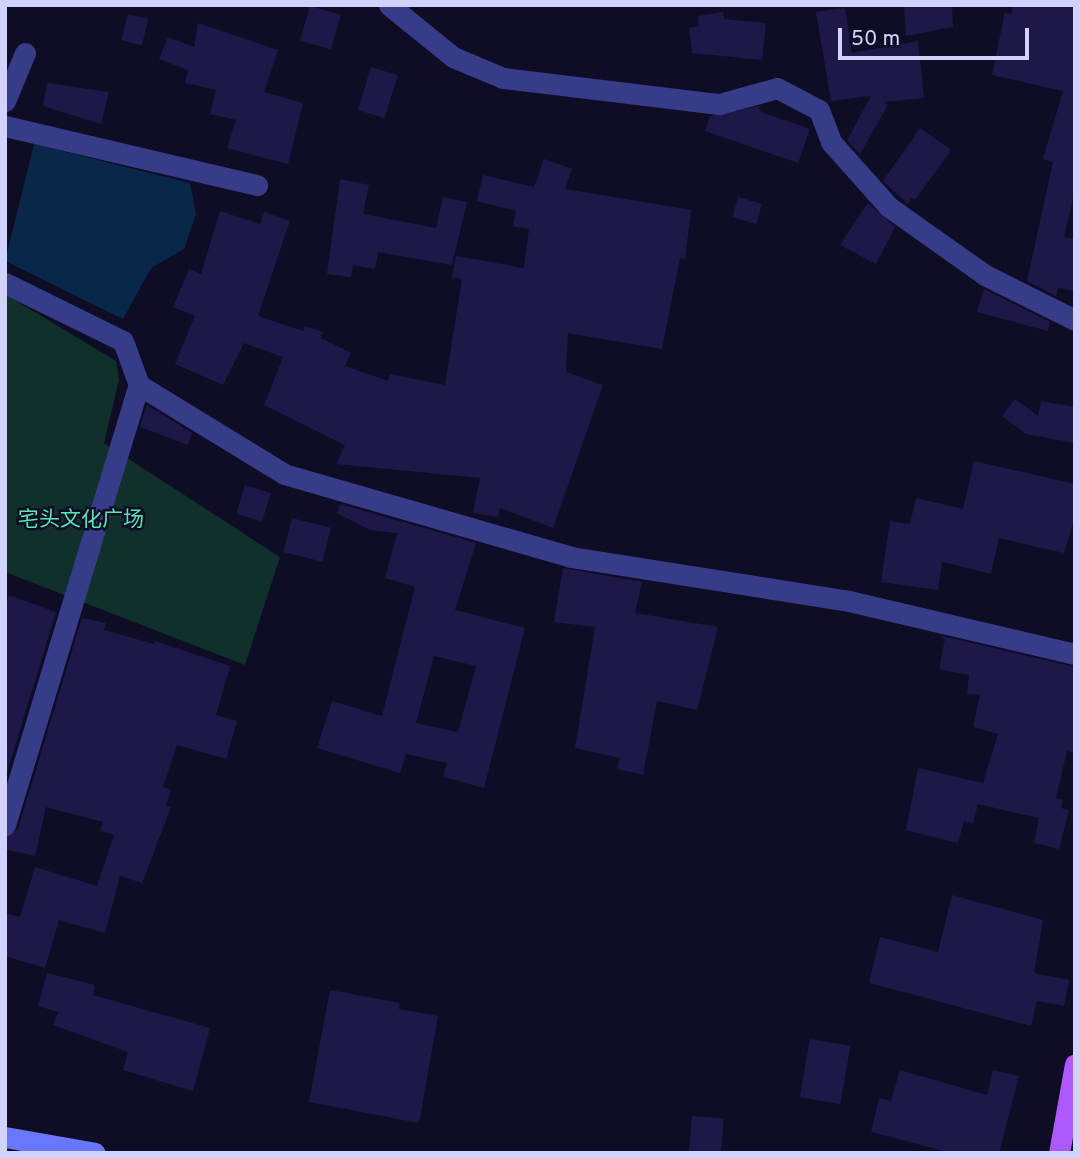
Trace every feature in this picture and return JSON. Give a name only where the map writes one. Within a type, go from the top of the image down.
[{"type":"main road","points":[[1059,1153],[1075,1064]]},
{"type":"street","points":[[389,5],[453,57],[503,78],[719,104],[778,88],[819,110],[831,142],[889,207],[985,275],[1075,320]]},
{"type":"street","points":[[5,102],[25,52]]},
{"type":"street","points":[[5,125],[257,185]]},
{"type":"street","points":[[5,283],[123,341],[139,385],[5,825]]},
{"type":"street","points":[[139,385],[285,474],[346,495],[571,557],[849,601],[1075,654]]},
{"type":"street","points":[[5,1137],[95,1153]]},
{"type":"green space","name":"宅头文化广场","points":[[5,294],[116,361],[119,380],[104,443],[280,557],[245,665],[5,572]]},
{"type":"water","points":[[34,144],[190,183],[196,214],[184,249],[151,268],[123,319],[5,261]]},
{"type":"building","points":[[904,5],[952,5],[953,27],[906,36]]},
{"type":"building","points":[[1013,5],[1075,5],[1075,190],[1064,237],[1075,239],[1075,291],[1058,288],[1056,296],[1027,281],[1053,162],[1043,159],[1063,91],[992,75],[1005,12],[1011,14]]},
{"type":"building","points":[[310,6],[341,15],[331,49],[300,41]]},
{"type":"building","points":[[845,8],[852,53],[918,41],[924,98],[884,102],[888,105],[860,154],[847,140],[871,96],[831,101],[816,12]]},
{"type":"building","points":[[723,12],[724,19],[766,23],[762,60],[692,53],[689,28],[699,26],[698,16]]},
{"type":"building","points":[[128,14],[148,19],[142,45],[121,40]]},
{"type":"building","points":[[198,23],[278,50],[264,92],[303,103],[288,164],[227,148],[236,120],[210,114],[216,90],[185,83],[188,70],[159,59],[168,37],[194,47]]},
{"type":"building","points":[[371,67],[398,75],[385,118],[358,110]]},
{"type":"building","points":[[47,83],[109,92],[101,124],[43,106]]},
{"type":"building","points":[[759,106],[761,112],[810,129],[798,163],[705,131],[710,116]]},
{"type":"building","points":[[920,128],[951,150],[915,200],[911,198],[908,204],[883,181]]},
{"type":"building","points":[[544,159],[572,169],[565,189],[691,210],[685,259],[680,258],[662,349],[568,333],[566,372],[603,385],[553,528],[500,508],[498,517],[473,513],[480,478],[336,464],[345,445],[264,405],[283,357],[244,343],[223,385],[175,364],[195,316],[173,307],[189,269],[201,274],[220,211],[260,224],[264,212],[290,221],[258,316],[303,331],[305,326],[323,332],[321,338],[351,353],[345,366],[388,381],[390,374],[445,385],[462,279],[452,277],[456,256],[524,268],[529,229],[513,226],[516,211],[477,201],[483,175],[534,187]]},
{"type":"building","points":[[340,179],[369,185],[363,214],[436,228],[443,197],[467,202],[452,265],[378,252],[375,269],[353,265],[351,277],[327,274]]},
{"type":"building","points":[[738,197],[762,204],[756,224],[732,217]]},
{"type":"building","points":[[868,203],[895,227],[876,264],[840,245]]},
{"type":"building","points":[[984,289],[1050,322],[1048,331],[977,312]]},
{"type":"building","points":[[1015,399],[1038,416],[1041,401],[1075,407],[1075,443],[1026,434],[1002,416]]},
{"type":"building","points":[[147,405],[192,433],[188,445],[140,427]]},
{"type":"building","points":[[974,461],[1075,484],[1075,517],[1064,553],[999,538],[991,574],[942,562],[938,590],[881,582],[890,521],[910,524],[916,498],[963,509]]},
{"type":"building","points":[[245,485],[271,493],[262,522],[236,514]]},
{"type":"building","points":[[340,504],[476,543],[455,610],[525,628],[484,788],[443,777],[447,763],[406,754],[400,773],[317,748],[332,701],[382,716],[415,587],[385,578],[397,533],[370,530],[337,513]],"holes":[[[434,656],[476,666],[458,732],[416,723]]]},
{"type":"building","points":[[292,518],[331,528],[322,562],[284,552]]},
{"type":"building","points":[[563,568],[642,582],[635,613],[718,627],[697,710],[657,701],[643,775],[617,769],[620,758],[575,748],[595,627],[554,622]]},
{"type":"building","points":[[9,595],[56,612],[5,779],[5,608]]},
{"type":"building","points":[[82,618],[106,623],[104,630],[154,644],[155,641],[230,666],[216,715],[237,721],[226,759],[177,745],[163,787],[171,790],[166,806],[171,807],[142,883],[120,876],[105,933],[59,920],[45,968],[5,956],[5,913],[20,917],[35,867],[97,886],[114,835],[100,831],[103,822],[46,807],[35,856],[5,849],[5,838],[18,829]]},
{"type":"building","points":[[938,635],[1075,667],[1075,753],[1067,751],[1056,798],[1063,800],[1061,808],[1069,810],[1059,849],[1034,843],[1039,818],[978,804],[973,823],[964,821],[958,843],[906,830],[918,768],[983,783],[998,734],[973,727],[980,695],[967,694],[969,675],[939,669],[945,639]]},
{"type":"building","points":[[952,895],[1043,920],[1034,973],[1069,980],[1064,1006],[1037,1001],[1031,1026],[869,983],[880,937],[938,952]]},
{"type":"building","points":[[47,973],[95,985],[93,995],[210,1028],[193,1091],[123,1070],[128,1052],[53,1025],[58,1012],[38,1006]]},
{"type":"building","points":[[330,990],[400,1003],[399,1009],[438,1016],[419,1123],[309,1102]]},
{"type":"building","points":[[810,1039],[850,1046],[840,1104],[800,1097]]},
{"type":"building","points":[[900,1070],[987,1095],[993,1070],[1019,1076],[999,1153],[952,1153],[871,1132],[879,1098],[891,1101]]},
{"type":"building","points":[[692,1116],[724,1119],[721,1153],[689,1153]]}]
